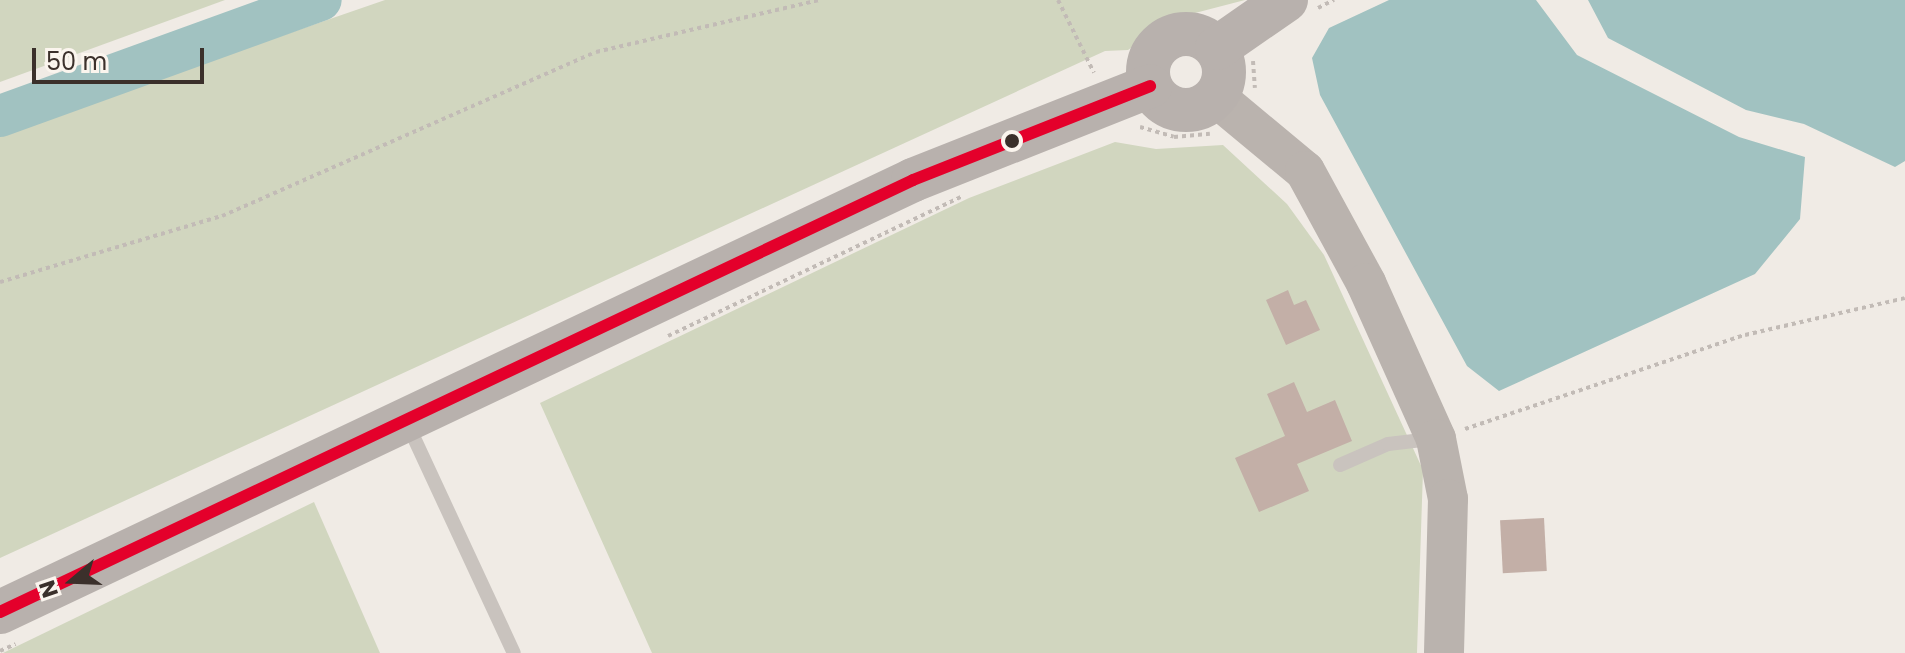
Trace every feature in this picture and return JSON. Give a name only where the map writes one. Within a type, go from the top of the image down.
[{"type":"main road","points":[[1235,52],[1196,35],[1173,36],[1149,62],[1150,86],[1177,110],[1230,108],[1225,70],[1235,52],[1297,6]]},
{"type":"main road","points":[[14,625],[406,420],[913,180],[1118,117],[1150,86]]},
{"type":"street","points":[[1230,108],[1305,171],[1366,283],[1436,439],[1448,499],[1444,653]]},
{"type":"lane","points":[[406,420],[514,653]]},
{"type":"lane","points":[[1340,465],[1388,444],[1436,439]]},
{"type":"path","points":[[0,282],[222,216],[596,52],[819,0]]},
{"type":"path","points":[[1058,0],[1118,117],[1174,137],[1228,133],[1230,108],[1256,92],[1235,52]]},
{"type":"path","points":[[1297,6],[1334,0]]},
{"type":"path","points":[[660,339],[958,202],[971,186]]},
{"type":"path","points":[[1436,439],[1745,335],[1905,298]]},
{"type":"path","points":[[0,651],[14,625]]},
{"type":"green space","points":[[0,0],[225,0],[0,82]]},
{"type":"green space","points":[[385,0],[1245,0],[1172,19],[1128,50],[1105,51],[0,558],[0,133]]},
{"type":"green space","points":[[1115,142],[1156,149],[1223,145],[1287,204],[1324,255],[1423,470],[1417,653],[652,653],[540,403],[969,198]]},
{"type":"green space","points":[[314,502],[380,653],[3,653]]},
{"type":"water","points":[[1389,0],[1536,0],[1577,55],[1739,137],[1805,157],[1800,219],[1755,274],[1499,391],[1467,366],[1320,95],[1312,58],[1329,28]]},
{"type":"water","points":[[1588,0],[1905,0],[1905,161],[1895,167],[1804,124],[1746,110],[1608,38]]},
{"type":"building","points":[[1288,290],[1294,305],[1306,300],[1320,330],[1286,345],[1266,300]]},
{"type":"building","points":[[1294,382],[1307,412],[1335,400],[1352,441],[1297,464],[1309,491],[1259,512],[1235,458],[1285,436],[1267,394]]},
{"type":"building","points":[[1544,518],[1547,571],[1503,573],[1500,520]]},
{"type":"waterway","points":[[0,116],[321,0]]},
{"type":"transit line","points":[[0,612],[913,180],[1150,86]]}]
